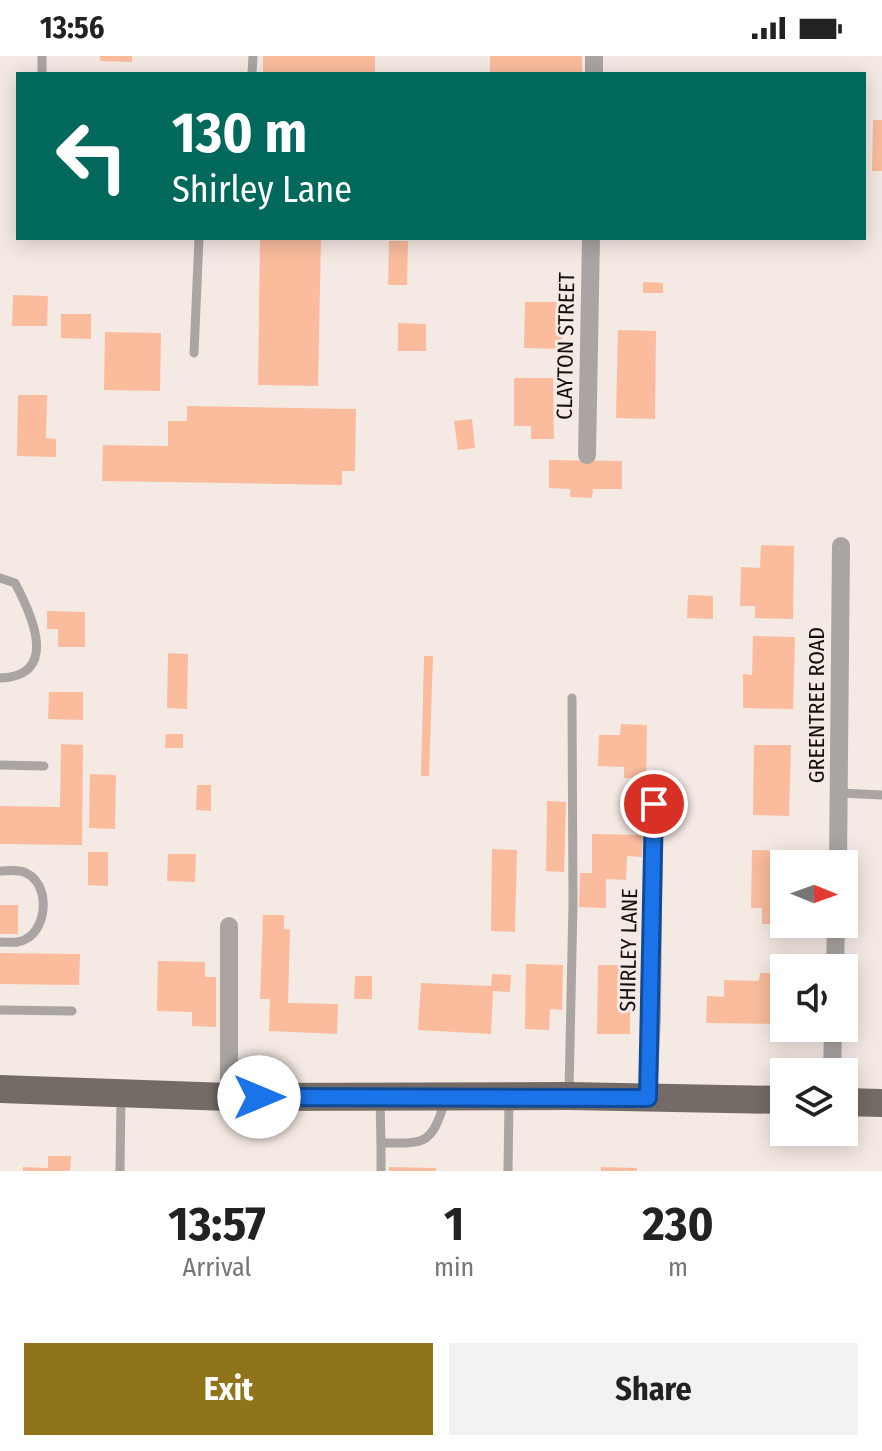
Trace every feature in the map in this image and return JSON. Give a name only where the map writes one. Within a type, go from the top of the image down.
[{"type":"main road","points":[[0,1089],[229,1097],[569,1096],[770,1100]]},
{"type":"main road","points":[[858,1102],[882,1103]]},
{"type":"street","name":"CLAYTON STREET","points":[[587,455],[591,240]]},
{"type":"street","name":"GREENTREE ROAD","points":[[838,850],[841,546]]},
{"type":"street","name":"SHIRLEY LANE","points":[[648,1098],[654,804]]},
{"type":"street","points":[[229,926],[229,1097]]},
{"type":"lane","points":[[194,353],[199,240]]},
{"type":"lane","points":[[0,578],[15,583],[37,638],[37,657],[28,670],[10,678],[0,678]]},
{"type":"lane","points":[[569,1096],[573,903],[572,698]]},
{"type":"lane","points":[[0,765],[44,766]]},
{"type":"lane","points":[[840,793],[882,795]]},
{"type":"lane","points":[[0,871],[23,871],[31,876],[42,892],[43,908],[36,930],[28,938],[19,942],[0,942]]},
{"type":"lane","points":[[0,1010],[72,1011]]},
{"type":"lane","points":[[120,1171],[121,1093]]},
{"type":"lane","points":[[379,1096],[381,1171]]},
{"type":"lane","points":[[381,1143],[417,1143],[427,1138],[437,1126],[446,1096]]},
{"type":"lane","points":[[508,1171],[510,1096]]},
{"type":"building","points":[[100,56],[132,56],[132,62],[100,61]]},
{"type":"building","points":[[263,56],[375,56],[375,72],[263,72]]},
{"type":"building","points":[[490,56],[582,56],[582,72],[490,72]]},
{"type":"building","points":[[873,120],[882,120],[882,171],[872,171]]},
{"type":"building","points":[[260,240],[321,240],[318,386],[258,385]]},
{"type":"building","points":[[389,241],[408,241],[407,285],[388,285]]},
{"type":"building","points":[[643,282],[663,283],[663,293],[643,293]]},
{"type":"building","points":[[13,295],[48,296],[47,326],[12,326]]},
{"type":"building","points":[[525,302],[563,302],[562,349],[524,348]]},
{"type":"building","points":[[61,314],[91,314],[91,339],[61,338]]},
{"type":"building","points":[[398,323],[426,324],[426,351],[398,351]]},
{"type":"building","points":[[618,330],[656,331],[655,419],[616,418]]},
{"type":"building","points":[[105,332],[161,333],[160,391],[104,390]]},
{"type":"building","points":[[514,378],[553,378],[554,439],[531,439],[531,426],[514,426]]},
{"type":"building","points":[[18,395],[47,395],[46,438],[56,439],[56,457],[17,456]]},
{"type":"building","points":[[187,406],[356,409],[355,471],[342,471],[342,485],[102,481],[103,445],[168,446],[168,421],[187,421]]},
{"type":"building","points":[[472,419],[475,448],[458,450],[454,421]]},
{"type":"building","points":[[549,460],[622,461],[622,489],[593,489],[592,498],[570,497],[570,489],[549,488]]},
{"type":"building","points":[[761,545],[794,546],[793,619],[755,618],[755,606],[740,606],[741,567],[760,568]]},
{"type":"building","points":[[688,595],[713,596],[713,619],[687,618]]},
{"type":"building","points":[[47,611],[85,612],[85,647],[58,647],[58,629],[47,629]]},
{"type":"building","points":[[753,636],[795,637],[793,709],[743,708],[743,674],[752,675]]},
{"type":"building","points":[[168,653],[188,654],[187,709],[167,708]]},
{"type":"building","points":[[424,656],[433,656],[429,776],[421,776]]},
{"type":"building","points":[[49,692],[83,692],[83,720],[48,719]]},
{"type":"building","points":[[621,724],[647,725],[646,778],[624,778],[624,767],[598,766],[599,735],[620,735]]},
{"type":"building","points":[[166,734],[183,734],[183,748],[165,748]]},
{"type":"building","points":[[61,744],[83,745],[82,845],[0,844],[0,806],[60,807]]},
{"type":"building","points":[[754,745],[791,745],[789,816],[753,815]]},
{"type":"building","points":[[90,774],[116,775],[115,829],[89,828]]},
{"type":"building","points":[[197,785],[211,785],[211,811],[196,810]]},
{"type":"building","points":[[547,801],[566,802],[564,872],[546,871]]},
{"type":"building","points":[[592,834],[643,835],[642,857],[627,856],[626,880],[606,879],[606,908],[579,907],[580,873],[592,873]]},
{"type":"building","points":[[492,849],[517,850],[515,932],[491,931]]},
{"type":"building","points":[[752,850],[770,850],[770,924],[762,924],[762,908],[751,908]]},
{"type":"building","points":[[88,852],[108,852],[108,886],[88,885]]},
{"type":"building","points":[[168,854],[196,854],[195,882],[167,881]]},
{"type":"building","points":[[0,905],[18,905],[18,934],[0,934]]},
{"type":"building","points":[[263,915],[284,915],[284,929],[290,930],[288,1003],[338,1004],[337,1034],[269,1031],[270,999],[260,999]]},
{"type":"building","points":[[0,953],[80,954],[79,985],[0,984]]},
{"type":"building","points":[[158,961],[205,962],[205,977],[216,977],[216,1027],[192,1026],[192,1012],[157,1011]]},
{"type":"building","points":[[526,964],[563,965],[562,1010],[550,1009],[549,1030],[525,1029]]},
{"type":"building","points":[[598,965],[630,965],[630,1034],[597,1034]]},
{"type":"building","points":[[760,973],[770,973],[770,1024],[706,1023],[707,996],[724,997],[724,980],[759,981]]},
{"type":"building","points":[[492,974],[511,975],[510,992],[493,991],[491,1034],[418,1030],[421,983],[491,986]]},
{"type":"building","points":[[355,976],[372,976],[372,999],[354,999]]},
{"type":"building","points":[[48,1156],[71,1156],[70,1171],[23,1171],[23,1167],[48,1168]]},
{"type":"building","points":[[389,1167],[436,1168],[436,1171],[389,1171]]},
{"type":"building","points":[[601,1167],[637,1168],[637,1171],[601,1171]]},
{"type":"route","points":[[259,1097],[648,1098],[654,804]]}]
